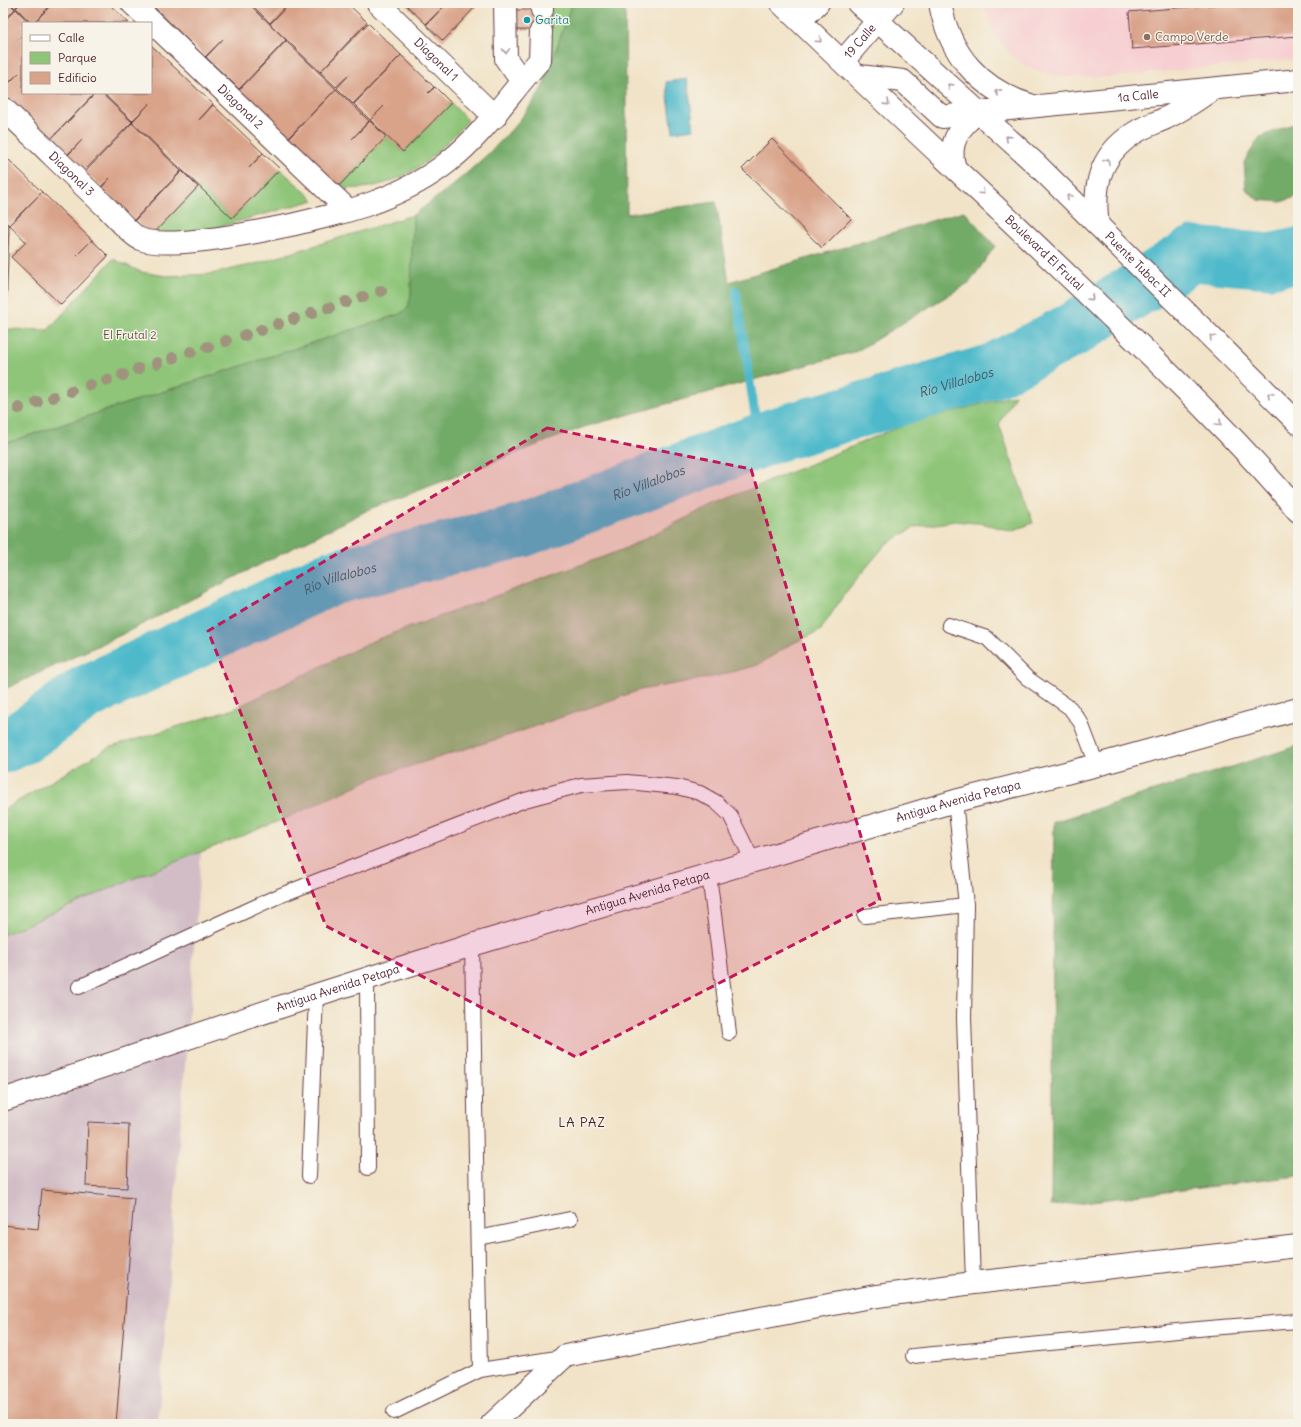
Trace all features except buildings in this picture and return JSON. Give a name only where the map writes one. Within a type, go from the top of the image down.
[{"type":"street","name":"Diagonal 2","points":[[132,3],[152,22]]},
{"type":"street","name":"Diagonal 1","points":[[378,3],[495,117]]},
{"type":"street","points":[[505,3],[506,59],[521,80]]},
{"type":"street","name":"Boulevard El Frutal","points":[[781,3],[954,165],[1191,395],[1256,462],[1298,511]]},
{"type":"street","points":[[800,21],[818,3]]},
{"type":"street","points":[[858,3],[979,112],[964,124],[956,137],[953,152],[954,165]]},
{"type":"street","name":"19 Calle","points":[[843,61],[894,3]]},
{"type":"street","points":[[940,3],[948,33],[958,53],[972,71],[998,92],[1016,101],[1035,106]]},
{"type":"street","points":[[348,210],[376,202],[427,177],[461,151],[495,117],[521,80],[540,60],[541,15]]},
{"type":"street","name":"Diagonal 2","points":[[152,22],[348,210]]},
{"type":"street","name":"1a Calle","points":[[859,76],[903,81],[942,117],[1035,106],[1298,80]]},
{"type":"street","points":[[1098,225],[1095,195],[1103,168],[1119,145],[1135,132],[1167,118],[1213,89]]},
{"type":"street","name":"Diagonal 3","points":[[3,108],[140,239],[181,243],[221,238],[348,210]]},
{"type":"street","name":"Puente Tubac II","points":[[979,112],[1037,164],[1298,423]]},
{"type":"street","name":"Antigua Avenida Petapa","points":[[3,1100],[316,995],[472,945],[955,801],[1097,765],[1298,709]]},
{"type":"street","points":[[492,1424],[565,1356],[870,1297],[973,1283],[1298,1246]]},
{"type":"lane","points":[[949,625],[987,638],[1027,678],[1070,708],[1081,723],[1097,765]]},
{"type":"lane","points":[[80,987],[281,895],[525,800],[581,785],[627,782],[676,787],[700,793],[716,802],[730,815],[752,862]]},
{"type":"lane","points":[[955,801],[966,905],[964,1018],[973,1283]]},
{"type":"lane","points":[[709,875],[729,1033]]},
{"type":"lane","points":[[865,916],[966,905]]},
{"type":"lane","points":[[472,945],[480,1370]]},
{"type":"lane","points":[[368,978],[368,1168]]},
{"type":"lane","points":[[308,1176],[316,995]]},
{"type":"lane","points":[[478,1238],[570,1219]]},
{"type":"lane","points":[[913,1356],[1209,1328],[1298,1322]]},
{"type":"lane","points":[[394,1412],[480,1370],[565,1356]]},
{"type":"highlighted area","points":[[547,428],[751,469],[880,900],[576,1057],[326,926],[208,631]]},
{"type":"shaded area","name":"Campo Verde","points":[[984,3],[1298,3],[1298,59],[1108,77],[1064,77],[1034,70],[1021,63],[1010,54],[993,31]]},
{"type":"shaded area","points":[[201,852],[158,1424],[3,1424],[3,935],[132,879]]},
{"type":"green space","points":[[550,3],[572,3],[545,82]]},
{"type":"green space","points":[[572,3],[625,3],[627,214],[716,202],[729,282],[964,211],[995,246],[970,282],[857,351],[584,427],[368,510],[125,633],[3,690],[3,444],[400,314],[408,308],[411,293],[413,215],[468,172],[504,138],[520,120],[534,101],[545,82]]},
{"type":"green space","points":[[451,103],[468,121],[438,151],[419,167],[386,183],[361,188],[338,187],[387,136],[403,152]]},
{"type":"green space","points":[[1298,122],[1298,196],[1281,202],[1258,200],[1246,189],[1244,162],[1260,137]]},
{"type":"green space","points":[[280,169],[314,200],[198,233],[151,236],[199,186],[232,218]]},
{"type":"green space","name":"El Frutal 2","points":[[413,215],[411,302],[408,308],[400,314],[3,444],[3,329],[48,330],[113,259],[141,272],[166,276],[211,274],[259,263]]},
{"type":"green space","points":[[1015,395],[999,424],[1033,523],[1011,531],[985,524],[955,521],[915,527],[886,544],[845,593],[820,631],[791,644],[758,665],[713,677],[640,690],[513,734],[373,778],[282,820],[132,879],[3,935],[3,810],[108,748],[234,709],[375,640],[622,550],[712,505],[906,424]]},
{"type":"green space","points":[[1298,746],[1298,1176],[1051,1206],[1054,822]]},
{"type":"water","points":[[687,79],[694,129],[673,132],[666,82]]},
{"type":"waterway","name":"Río Villalobos","points":[[3,746],[23,737],[85,693],[331,578],[522,530],[775,435],[993,371],[1074,329],[1193,254],[1270,261],[1298,255]]},
{"type":"waterway","points":[[736,291],[759,441]]},
{"type":"place","name":"Garita","points":[[527,20]]},
{"type":"place","name":"Campo Verde","points":[[1147,37]]},
{"type":"district","name":"LA PAZ","points":[[582,1122]]}]
